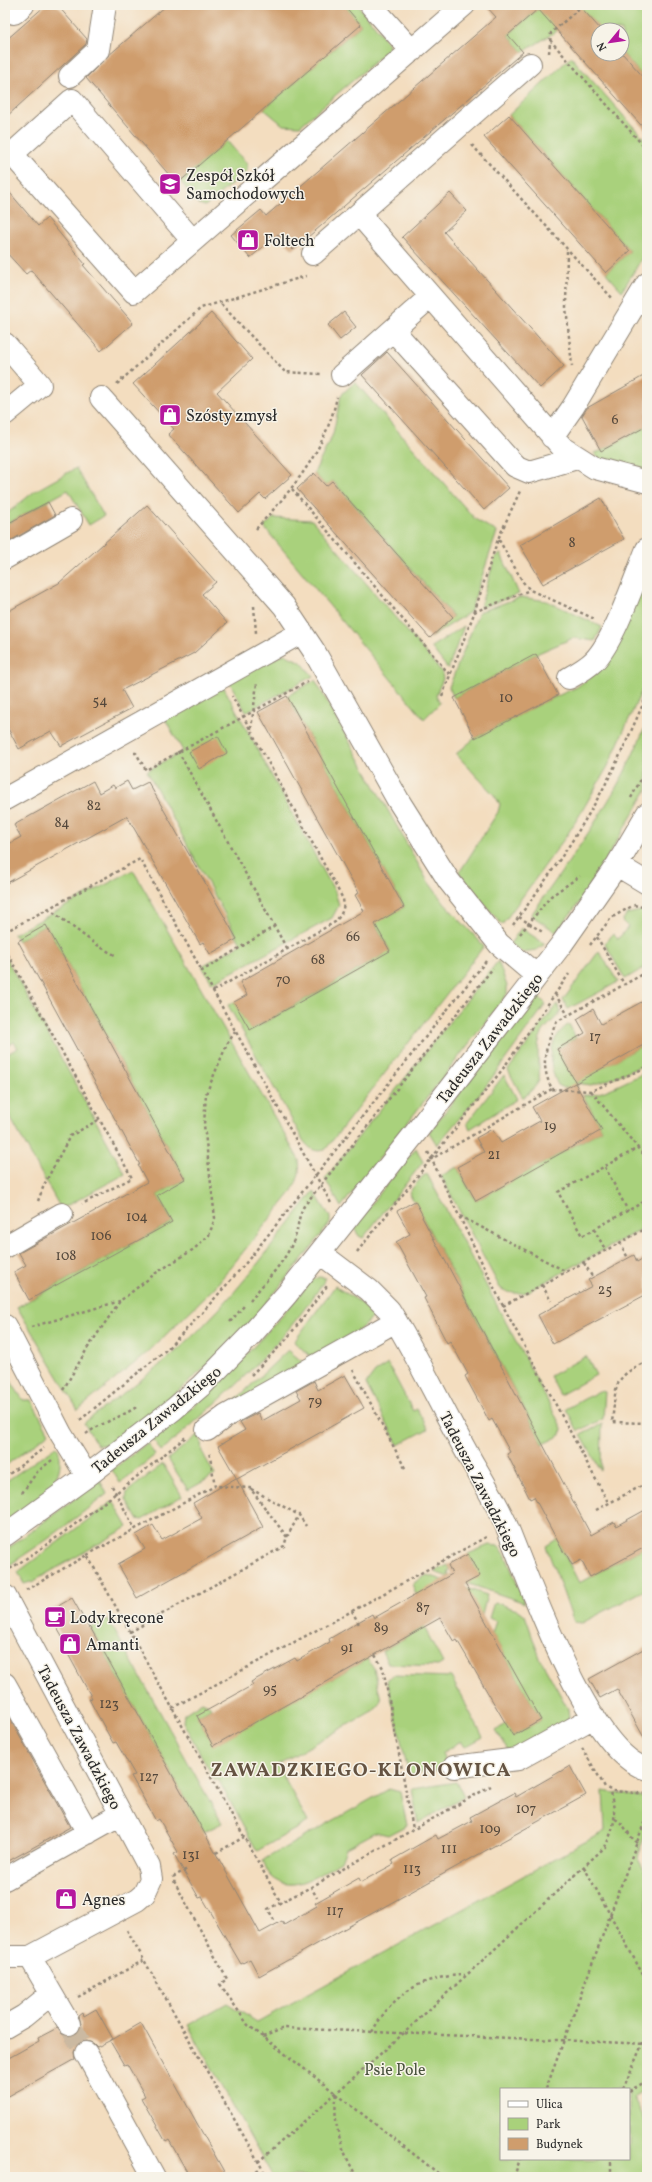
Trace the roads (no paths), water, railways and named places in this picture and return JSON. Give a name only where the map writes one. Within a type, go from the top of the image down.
[{"type":"street","points":[[70,76],[98,50],[105,5]]},
{"type":"street","points":[[371,5],[412,51]]},
{"type":"street","points":[[192,240],[72,100],[12,154],[134,292],[464,5]]},
{"type":"street","points":[[312,254],[530,64]]},
{"type":"street","points":[[359,214],[552,437],[577,458],[595,468],[647,482]]},
{"type":"street","points":[[552,437],[573,407],[647,284]]},
{"type":"street","points":[[342,375],[430,297]]},
{"type":"street","points":[[393,330],[515,466],[529,472],[577,458]]},
{"type":"street","points":[[5,414],[40,385],[7,349]]},
{"type":"street","points":[[101,398],[269,589],[302,632],[398,800],[436,861],[464,902],[503,947],[537,976]]},
{"type":"street","points":[[5,558],[71,520]]},
{"type":"street","points":[[569,678],[595,660],[614,629],[647,549]]},
{"type":"street","points":[[5,799],[302,632]]},
{"type":"street","name":"Tadeusza Zawadzkiego","points":[[5,1535],[87,1476],[174,1409],[212,1375],[270,1314],[416,1132],[537,976],[617,865],[647,814]]},
{"type":"street","points":[[617,865],[647,883]]},
{"type":"street","points":[[5,1247],[62,1214]]},
{"type":"street","name":"Tadeusza Zawadzkiego","points":[[320,1253],[380,1300],[396,1322],[506,1526],[546,1626],[571,1677],[594,1717],[625,1758],[637,1766],[647,1769]]},
{"type":"street","points":[[207,1430],[226,1416],[396,1322]]},
{"type":"street","name":"Tadeusza Zawadzkiego","points":[[12,1333],[65,1441],[87,1476]]},
{"type":"street","name":"Tadeusza Zawadzkiego","points":[[10,1601],[149,1867],[162,1879],[144,1894],[117,1911],[30,1957]]},
{"type":"street","points":[[5,1684],[88,1833]]},
{"type":"street","points":[[454,1767],[518,1759],[594,1717]]},
{"type":"street","points":[[5,1879],[121,1814]]},
{"type":"street","points":[[5,1957],[30,1957],[60,2009],[24,2016],[5,2027]]},
{"type":"street","points":[[86,2054],[154,2177]]},
{"type":"tunnel","points":[[69,2024],[86,2053]]},
{"type":"place","name":"Zespół Szkół Samochodowych","points":[[170,184]]},
{"type":"place","name":"Foltech","points":[[248,240]]},
{"type":"place","name":"Szósty zmysł","points":[[170,415]]},
{"type":"place","name":"Lody kręcone","points":[[55,1617]]},
{"type":"place","name":"Amanti","points":[[70,1644]]},
{"type":"place","name":"Agnes","points":[[66,1899]]},
{"type":"district","name":"ZAWADZKIEGO-KLONOWICA","points":[[361,1769]]},
{"type":"park label","name":"Psie Pole","points":[[395,2069]]}]
